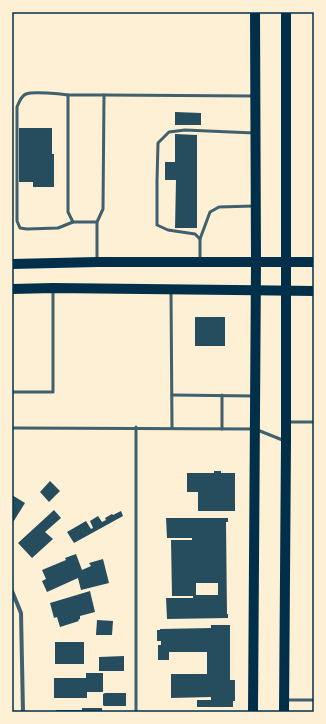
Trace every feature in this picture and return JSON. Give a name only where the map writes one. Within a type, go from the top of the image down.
[{"type":"main road","points":[[253,712],[256,262],[255,12]]},
{"type":"main road","points":[[284,712],[286,442],[286,12]]},
{"type":"main road","points":[[12,264],[97,262],[314,262]]},
{"type":"main road","points":[[12,289],[53,288],[314,291]]},
{"type":"street","points":[[12,591],[21,613],[23,712]]},
{"type":"lane","points":[[97,222],[73,222],[58,228],[20,228],[17,221],[17,107],[21,98],[26,94],[57,93],[68,95],[255,96]]},
{"type":"lane","points":[[68,95],[68,212],[73,222]]},
{"type":"lane","points":[[97,262],[97,222],[103,209],[104,95]]},
{"type":"lane","points":[[200,239],[195,234],[168,230],[157,225],[158,143],[169,132],[174,131],[185,130],[255,133]]},
{"type":"lane","points":[[200,262],[200,239],[210,212],[219,207],[256,206]]},
{"type":"lane","points":[[12,392],[53,392],[53,288]]},
{"type":"lane","points":[[171,289],[172,428]]},
{"type":"lane","points":[[172,395],[255,396]]},
{"type":"lane","points":[[222,395],[222,429]]},
{"type":"lane","points":[[286,422],[314,422]]},
{"type":"lane","points":[[136,427],[136,712]]},
{"type":"lane","points":[[12,428],[136,427],[255,429],[286,442]]},
{"type":"lane","points":[[284,700],[314,700]]},
{"type":"building","points":[[175,112],[201,113],[201,125],[175,125]]},
{"type":"building","points":[[19,128],[52,128],[54,187],[33,187],[33,182],[19,182]]},
{"type":"building","points":[[175,134],[197,135],[197,228],[175,228],[176,180],[165,180],[165,162],[175,162]]},
{"type":"building","points":[[195,317],[225,317],[225,346],[195,346]]},
{"type":"building","points":[[214,471],[221,471],[221,473],[235,473],[235,511],[198,511],[198,492],[187,492],[187,473],[214,473]]},
{"type":"building","points":[[50,481],[60,491],[49,502],[40,492]]},
{"type":"building","points":[[12,495],[25,503],[12,524]]},
{"type":"building","points":[[54,510],[61,518],[45,532],[53,539],[32,558],[18,543]]},
{"type":"building","points":[[121,511],[123,516],[74,543],[67,532],[86,521],[91,529],[93,528],[90,521],[98,516],[102,522],[106,520],[105,518]]},
{"type":"building","points":[[166,518],[228,518],[228,522],[226,522],[228,618],[167,619],[166,598],[193,598],[193,596],[172,596],[171,540],[192,540],[192,538],[167,538]],"holes":[[[196,583],[218,583],[218,595],[196,595]]]},
{"type":"building","points":[[76,554],[82,570],[91,566],[89,563],[103,559],[109,583],[81,590],[78,578],[47,592],[42,581],[46,579],[42,570]]},
{"type":"building","points":[[90,591],[95,612],[80,616],[79,621],[60,627],[57,617],[54,618],[50,603]]},
{"type":"building","points":[[97,620],[113,621],[112,635],[96,635]]},
{"type":"building","points":[[211,625],[230,625],[230,680],[235,680],[235,701],[233,701],[233,707],[197,707],[197,700],[211,700],[211,697],[171,698],[171,674],[207,674],[207,652],[169,652],[169,660],[158,660],[158,645],[161,645],[161,641],[157,641],[157,630],[211,628]]},
{"type":"building","points":[[55,642],[84,642],[84,664],[55,664]]},
{"type":"building","points":[[124,656],[124,671],[99,671],[99,657]]},
{"type":"building","points":[[86,673],[103,673],[103,692],[87,692],[87,698],[54,698],[54,678],[86,678]]},
{"type":"building","points":[[126,693],[126,706],[104,706],[103,694]]},
{"type":"building","points":[[82,708],[102,708],[102,712],[56,712],[56,710],[82,710]]}]
